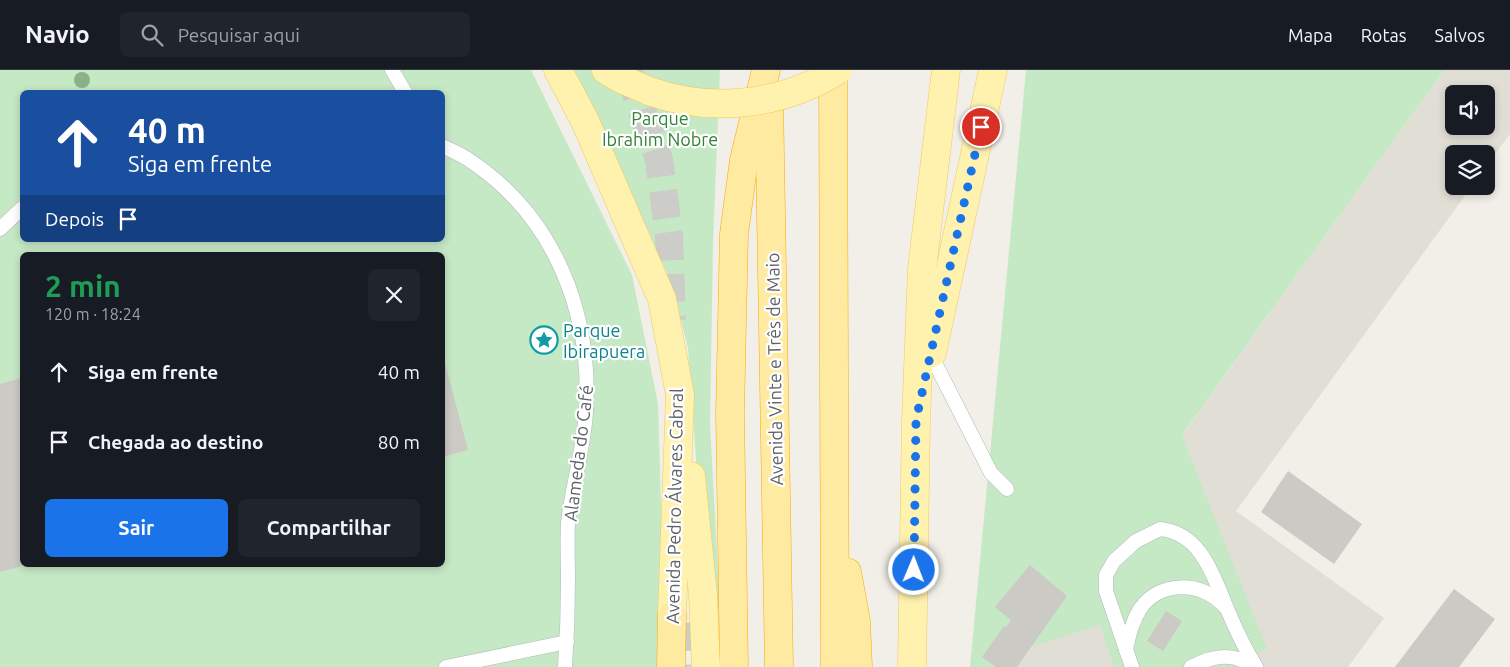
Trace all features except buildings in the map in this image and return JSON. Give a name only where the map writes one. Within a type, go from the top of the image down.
[{"type":"highway","points":[[734,667],[730,413],[734,234],[744,160],[768,70]]},
{"type":"highway","name":"Avenida Vinte e Três de Maio","points":[[768,70],[779,667]]},
{"type":"highway","points":[[832,70],[835,667]]},
{"type":"highway","points":[[833,489],[856,621],[858,667]]},
{"type":"highway","name":"Avenida Pedro Álvares Cabral","points":[[671,667],[672,616]]},
{"type":"main road","name":"Avenida Pedro Álvares Cabral","points":[[558,70],[585,121],[662,299],[680,395],[672,616]]},
{"type":"main road","points":[[606,70],[621,79],[669,98],[714,104],[737,103],[768,98],[796,90],[838,70]]},
{"type":"main road","points":[[912,667],[916,420],[922,269],[946,70]]},
{"type":"main road","points":[[916,420],[993,70]]},
{"type":"main road","points":[[680,395],[686,421],[703,595],[706,667]]},
{"type":"lane","points":[[392,70],[404,90]]},
{"type":"lane","name":"Alameda do Café","points":[[445,148],[472,162],[514,198],[546,238],[567,279],[580,320],[587,362],[586,413],[568,524],[565,667]]},
{"type":"lane","points":[[0,229],[20,210]]},
{"type":"lane","points":[[931,355],[992,473],[1008,489]]},
{"type":"lane","points":[[1132,667],[1106,591],[1106,574],[1114,561],[1136,541],[1153,530],[1168,530],[1180,534],[1191,543],[1213,572],[1228,611],[1255,667]]},
{"type":"lane","points":[[1126,650],[1131,626],[1141,608],[1155,595],[1166,590],[1179,587],[1204,590],[1218,598],[1228,611]]},
{"type":"lane","points":[[662,667],[672,616]]},
{"type":"lane","points":[[446,667],[567,642]]},
{"type":"lane","points":[[1191,667],[1218,656],[1228,656],[1238,658],[1255,667]]},
{"type":"shaded area","points":[[1444,70],[1510,70],[1510,134],[1495,154],[1495,145],[1445,145],[1445,195],[1465,195],[1236,511],[1384,618],[1348,667],[1016,667]]},
{"type":"green space","name":"Parque Ibirapuera","points":[[0,70],[531,70],[632,275],[658,404],[664,610],[660,667],[0,667]]},
{"type":"green space","name":"Parque Ibrahim Nobre","points":[[562,70],[720,70],[713,242],[710,425],[720,609],[707,609],[688,348],[673,286],[641,215]]},
{"type":"green space","points":[[1026,70],[1444,70],[1182,435],[1267,649],[1234,667],[1114,667],[1100,625],[1030,647],[1016,667],[970,667]]},
{"type":"tunnel","points":[[628,70],[659,160],[669,235],[672,320]]},
{"type":"tunnel","points":[[683,623],[685,667]]},
{"type":"place","name":"Parque Ibirapuera","points":[[544,340]]},
{"type":"route","points":[[914,570],[916,420],[981,127]]}]
